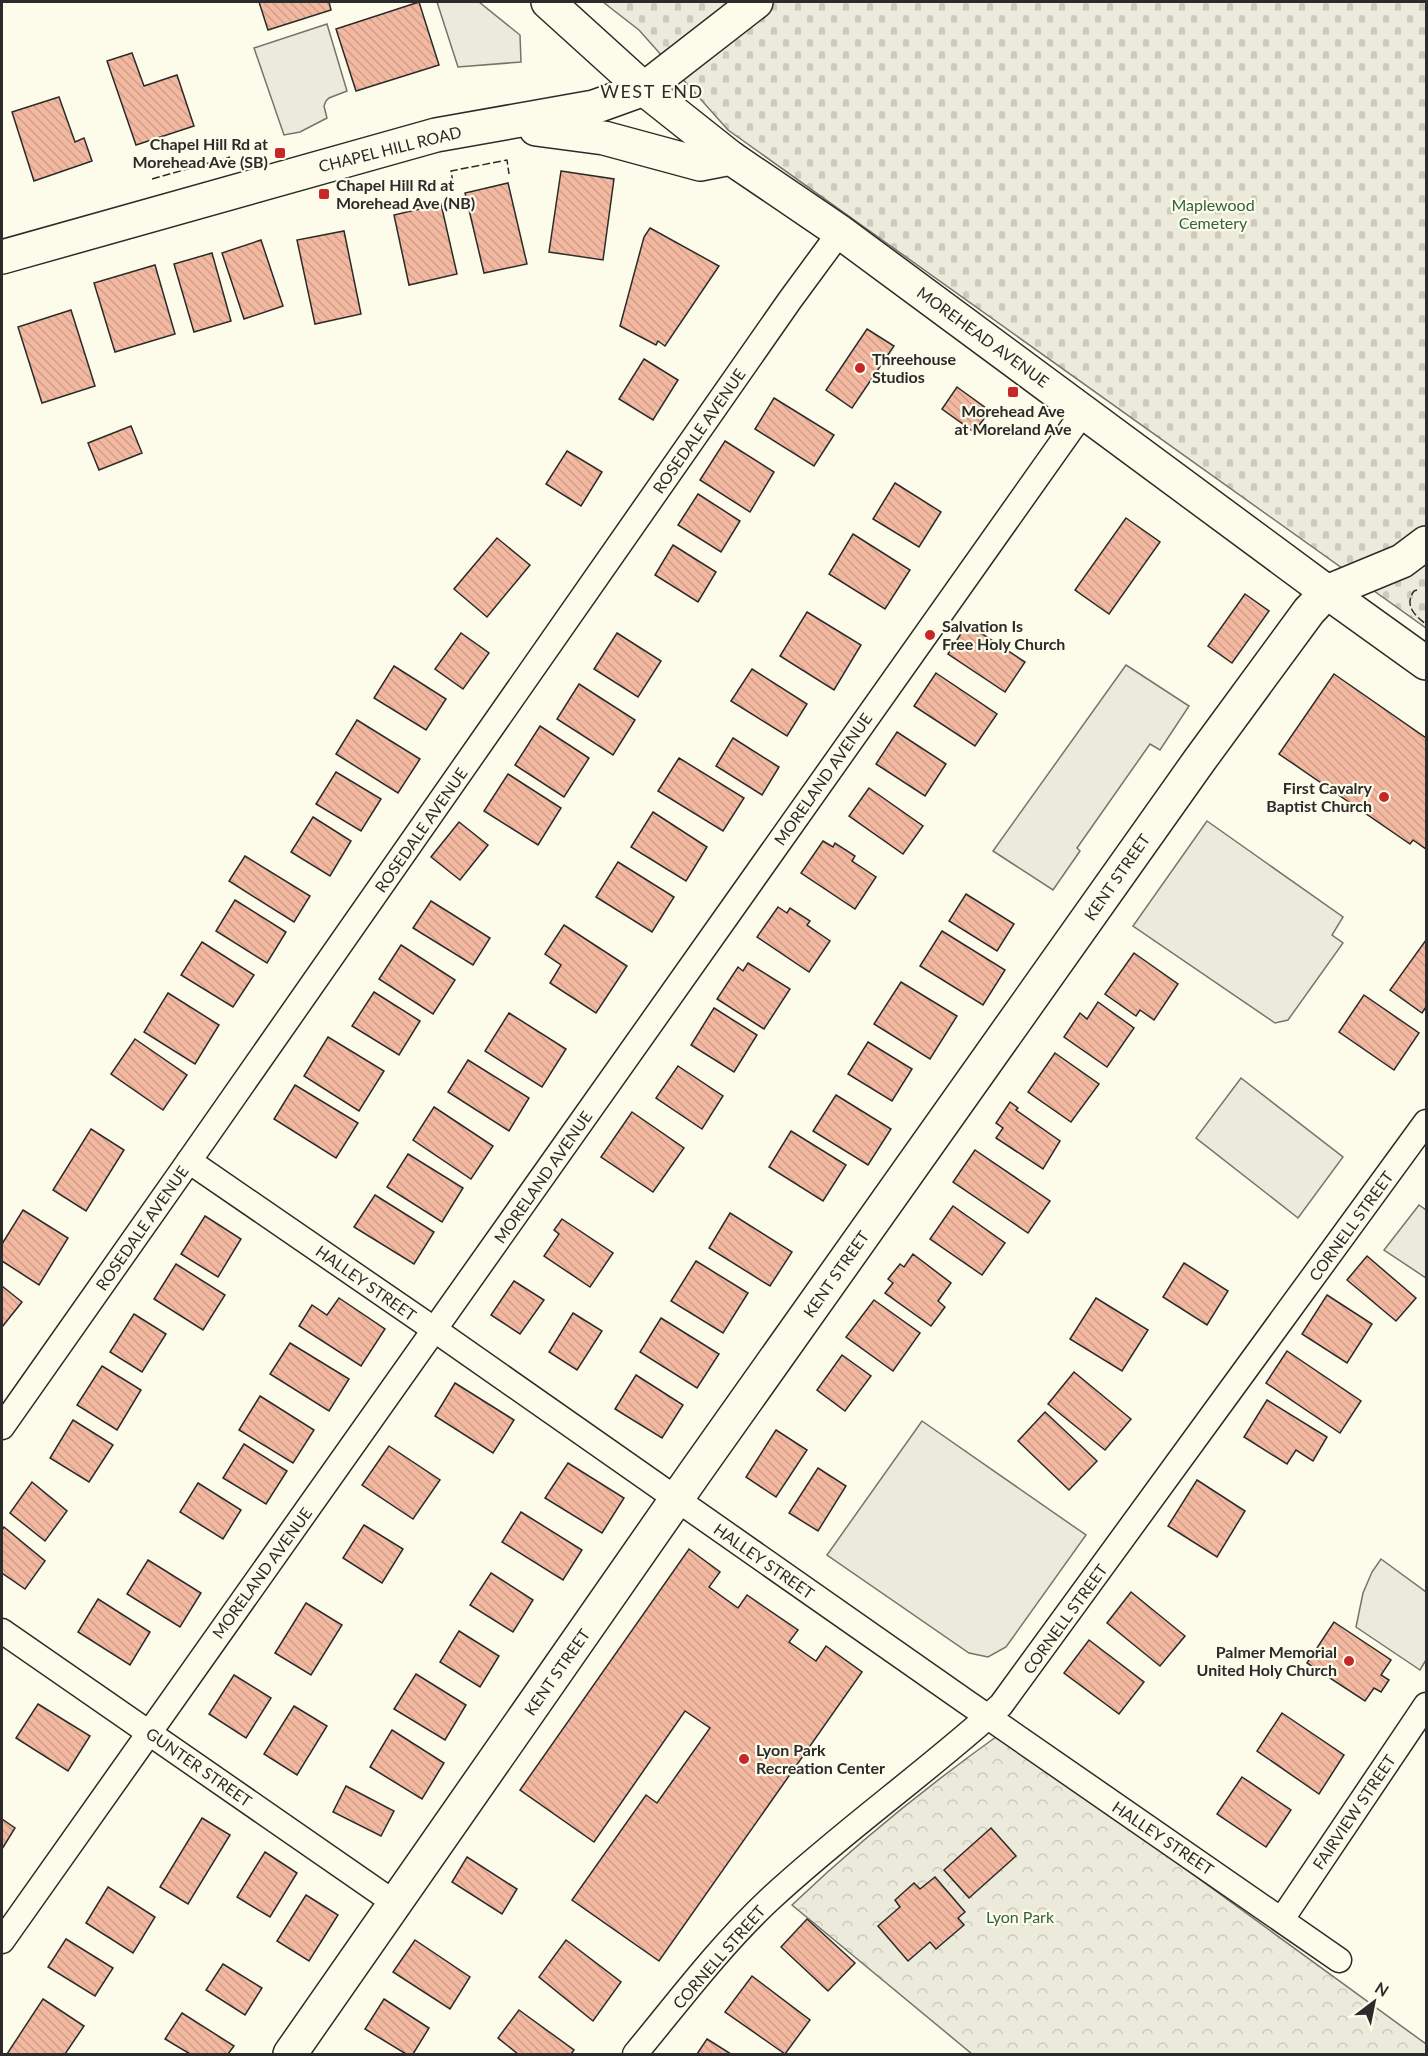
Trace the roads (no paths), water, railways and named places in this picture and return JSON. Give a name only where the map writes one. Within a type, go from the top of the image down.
[{"type":"street","name":"MOREHEAD AVENUE","points":[[548,2],[644,89],[731,158],[840,232],[1426,663]]},
{"type":"street","name":"CHAPEL HILL ROAD","points":[[2,257],[436,135],[496,123],[579,111],[644,89],[756,2]]},
{"type":"street","points":[[496,123],[590,135],[700,164],[731,158]]},
{"type":"street","name":"ROSEDALE AVENUE","points":[[2,1427],[783,310],[840,232]]},
{"type":"street","name":"MORELAND AVENUE","points":[[2,1941],[148,1731],[435,1330],[1084,411]]},
{"type":"street","name":"KENT STREET","points":[[290,2055],[677,1500],[1199,761],[1309,611],[1327,592],[1402,561],[1426,543]]},
{"type":"street","name":"CORNELL STREET","points":[[634,2055],[738,1932],[769,1900],[824,1852],[917,1778],[1001,1705],[1426,1122]]},
{"type":"street","name":"HALLEY STREET","points":[[189,1161],[1339,1960]]},
{"type":"street","name":"GUNTER STREET","points":[[2,1631],[396,1904]]},
{"type":"street","name":"FAIRVIEW STREET","points":[[1281,1919],[1426,1705]]},
{"type":"place","name":"Chapel Hill Rd at Morehead Ave (SB)","points":[[280,153]]},
{"type":"place","name":"Chapel Hill Rd at Morehead Ave (NB)","points":[[324,194]]},
{"type":"place","name":"Threehouse Studios","points":[[860,368]]},
{"type":"place","name":"Morehead Ave at Moreland Ave","points":[[1013,392]]},
{"type":"place","name":"Salvation Is Free Holy Church","points":[[930,635]]},
{"type":"place","name":"First Cavalry Baptist Church","points":[[1384,797]]},
{"type":"place","name":"Palmer Memorial United Holy Church","points":[[1349,1661]]},
{"type":"place","name":"Lyon Park Recreation Center","points":[[744,1759]]},
{"type":"district","name":"WEST END","points":[[652,92]]},
{"type":"park label","name":"Maplewood Cemetery","points":[[1213,214]]},
{"type":"park label","name":"Lyon Park","points":[[1020,1917]]}]
